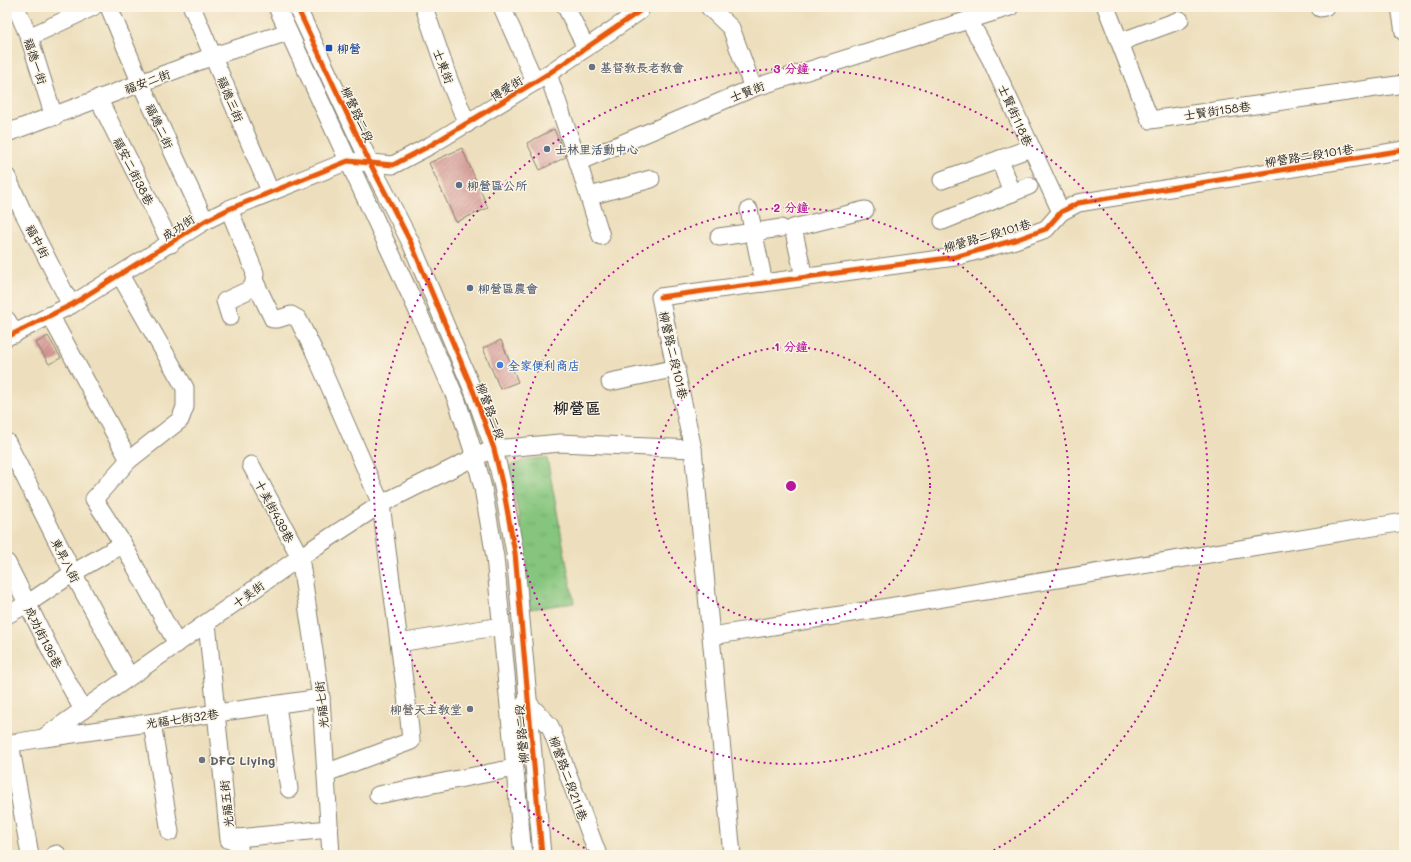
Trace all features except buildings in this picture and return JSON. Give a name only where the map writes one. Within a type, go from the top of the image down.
[{"type":"street","name":"福德一街","points":[[16,7],[28,37],[54,117]]},
{"type":"street","points":[[28,37],[92,7]]},
{"type":"street","name":"福德二街","points":[[109,7],[141,84],[205,221]]},
{"type":"street","name":"福德三街","points":[[192,7],[270,191]]},
{"type":"street","name":"柳營路二段","points":[[277,7],[421,318],[457,401],[475,457],[483,488],[495,557],[523,855]]},
{"type":"street","name":"柳營路二段","points":[[297,7],[370,163],[410,243],[474,393],[494,449],[503,487],[515,553],[542,855]]},
{"type":"street","name":"士東街","points":[[424,7],[449,80],[467,124]]},
{"type":"street","points":[[502,7],[542,78],[578,162],[590,196],[601,236]]},
{"type":"street","points":[[566,7],[586,48]]},
{"type":"street","name":"博愛街","points":[[370,163],[393,165],[467,124],[542,78],[640,11],[641,7]]},
{"type":"street","points":[[709,7],[732,28],[753,88]]},
{"type":"street","name":"士賢街","points":[[578,162],[753,88],[1010,7]]},
{"type":"street","name":"士賢街158巷","points":[[1106,7],[1150,120],[1404,84]]},
{"type":"street","points":[[1400,7],[1404,32]]},
{"type":"street","name":"士賢街118巷","points":[[969,20],[992,60],[1061,212]]},
{"type":"street","points":[[1120,42],[1180,20]]},
{"type":"street","name":"福安二街","points":[[7,133],[54,117],[98,98],[141,84],[213,56],[288,32]]},
{"type":"street","name":"福安二街38巷","points":[[98,98],[171,244]]},
{"type":"street","points":[[942,180],[1031,148]]},
{"type":"street","name":"柳營路二段101巷","points":[[732,855],[693,449],[677,368],[660,297],[955,257],[1015,240],[1046,229],[1061,212],[1078,203],[1404,150]]},
{"type":"street","points":[[1000,159],[1012,193]]},
{"type":"street","name":"成功街","points":[[10,330],[50,316],[71,305],[171,244],[205,221],[229,209],[348,160],[370,163]]},
{"type":"street","name":"福中街","points":[[7,177],[22,210],[71,305]]},
{"type":"street","points":[[590,196],[651,179]]},
{"type":"street","points":[[943,221],[1029,186]]},
{"type":"street","points":[[229,209],[255,274],[253,288],[226,301],[230,317]]},
{"type":"street","points":[[749,210],[764,283]]},
{"type":"street","points":[[804,278],[793,228],[865,210]]},
{"type":"street","points":[[719,237],[781,228]]},
{"type":"street","points":[[120,275],[185,388],[186,407],[180,420],[129,460],[94,499],[123,544],[177,644]]},
{"type":"street","points":[[255,282],[273,319],[291,315],[298,319],[314,351],[381,504],[411,741],[326,773]]},
{"type":"street","points":[[50,316],[129,460]]},
{"type":"street","points":[[610,382],[677,368]]},
{"type":"street","name":"東昇八街","points":[[7,442],[73,573],[129,676]]},
{"type":"street","points":[[494,449],[560,443],[693,449]]},
{"type":"street","name":"十美街","points":[[9,743],[43,738],[300,556],[381,504],[494,449]]},
{"type":"street","name":"十美街439巷","points":[[250,465],[300,556]]},
{"type":"street","points":[[712,636],[1404,522]]},
{"type":"street","points":[[7,615],[27,604],[73,573],[123,544]]},
{"type":"street","name":"光福七街","points":[[300,556],[321,698],[331,855]]},
{"type":"street","name":"成功街136巷","points":[[7,563],[83,710]]},
{"type":"street","name":"光福五街","points":[[207,623],[229,840],[238,838],[240,855]]},
{"type":"street","points":[[399,643],[501,626]]},
{"type":"street","name":"光福七街32巷","points":[[43,738],[321,698]]},
{"type":"street","points":[[508,703],[528,703]]},
{"type":"street","name":"柳營路二段211巷","points":[[528,703],[550,726],[598,855]]},
{"type":"street","points":[[277,704],[289,789]]},
{"type":"street","points":[[152,722],[170,832]]},
{"type":"street","points":[[9,743],[30,855]]},
{"type":"street","points":[[378,795],[514,768]]},
{"type":"street","points":[[238,838],[329,829]]},
{"type":"green space","points":[[547,458],[574,603],[530,609],[523,539],[509,466],[528,459]]},
{"type":"cycle path","points":[[297,7],[370,163],[411,243],[474,393],[494,449],[503,487],[515,553],[542,855]]},
{"type":"cycle path","points":[[7,337],[71,305],[205,221],[229,209],[348,161],[393,165],[431,145],[548,74],[640,11],[641,7]]},
{"type":"cycle path","points":[[660,297],[955,257],[1015,240],[1046,229],[1061,212],[1078,203],[1404,150]]},
{"type":"place","name":"柳營","points":[[329,48]]},
{"type":"place","name":"基督教長老教會","points":[[592,67]]},
{"type":"place","name":"士林里活動中心","points":[[547,149]]},
{"type":"place","name":"柳營區公所","points":[[459,185]]},
{"type":"place","name":"柳營區農會","points":[[470,288]]},
{"type":"place","name":"全家便利商店","points":[[500,365]]},
{"type":"place","name":"柳營天主教堂","points":[[470,709]]},
{"type":"place","name":"DFC Liying","points":[[202,760]]},
{"type":"district","name":"柳營區","points":[[577,407]]}]
